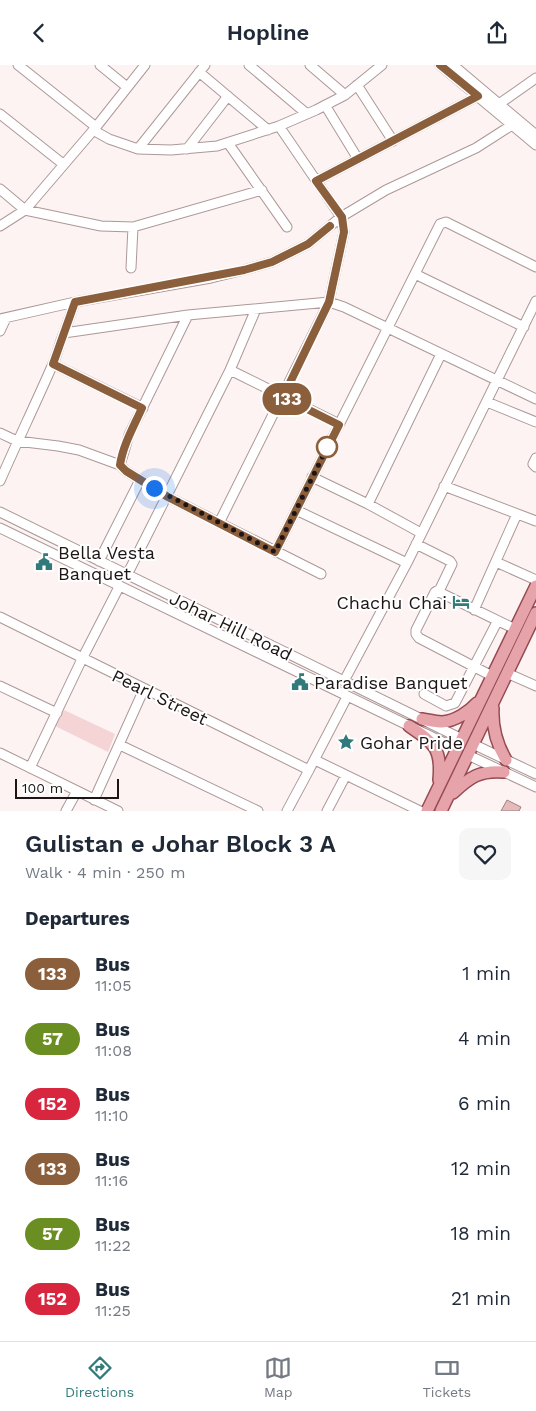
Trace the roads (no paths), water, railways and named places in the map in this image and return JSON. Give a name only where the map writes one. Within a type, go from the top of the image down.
[{"type":"main road","points":[[506,760],[495,736],[487,701],[492,676],[536,586]]},
{"type":"main road","points":[[441,811],[465,747],[487,701],[507,673],[532,631],[536,613]]},
{"type":"main road","points":[[422,719],[442,722],[457,717],[487,701]]},
{"type":"main road","points":[[409,726],[438,750],[441,767],[439,787]]},
{"type":"main road","points":[[427,811],[439,787],[465,747]]},
{"type":"main road","points":[[447,799],[461,785],[476,775],[489,771],[504,772]]},
{"type":"street","points":[[18,65],[109,139],[138,149],[171,151],[212,147],[278,126],[345,95],[377,67]]},
{"type":"street","points":[[100,65],[127,87]]},
{"type":"street","points":[[0,226],[25,210],[145,65]]},
{"type":"street","points":[[249,65],[307,114]]},
{"type":"street","points":[[310,65],[345,95]]},
{"type":"street","points":[[453,65],[536,135]]},
{"type":"street","points":[[444,66],[536,145]]},
{"type":"street","points":[[138,149],[202,69],[228,96],[268,130]]},
{"type":"street","points":[[499,104],[536,78]]},
{"type":"street","points":[[358,85],[393,141]]},
{"type":"street","points":[[187,149],[228,96]]},
{"type":"street","points":[[316,181],[478,96]]},
{"type":"street","points":[[325,105],[358,159]]},
{"type":"street","points":[[0,114],[63,164]]},
{"type":"street","points":[[0,331],[3,319],[75,302],[210,278],[272,262],[308,244],[342,217],[386,191],[476,148],[512,125]]},
{"type":"street","points":[[220,523],[329,302],[344,232],[342,217],[278,126]]},
{"type":"street","points":[[228,143],[287,227]]},
{"type":"street","points":[[0,189],[25,210],[101,226],[133,227],[262,190]]},
{"type":"street","points":[[275,552],[440,224],[446,222],[536,267]]},
{"type":"street","points":[[131,268],[133,227]]},
{"type":"street","points":[[415,274],[524,327]]},
{"type":"street","points":[[344,681],[407,563],[536,301]]},
{"type":"street","points":[[0,481],[53,364],[75,302]]},
{"type":"street","points":[[64,333],[188,315],[329,302],[344,307],[536,399]]},
{"type":"street","points":[[127,575],[168,497],[230,370],[256,309]]},
{"type":"street","points":[[120,465],[142,408],[188,315]]},
{"type":"street","points":[[368,504],[442,354]]},
{"type":"street","points":[[53,364],[142,408]]},
{"type":"street","points":[[230,370],[339,425]]},
{"type":"street","points":[[487,402],[536,421]]},
{"type":"street","points":[[0,433],[17,441],[79,450],[120,465],[126,471],[168,497],[321,574]]},
{"type":"street","points":[[536,458],[533,464],[536,467]]},
{"type":"street","points":[[312,477],[368,504],[421,533]]},
{"type":"street","points":[[99,561],[140,480]]},
{"type":"street","points":[[442,491],[459,492],[536,521]]},
{"type":"street","points":[[296,510],[407,563]]},
{"type":"street","name":"Johar Hill Road","points":[[0,512],[422,719],[504,772],[536,787]]},
{"type":"street","points":[[474,610],[517,514]]},
{"type":"street","name":"Johar Hill Road","points":[[0,528],[347,697],[409,726],[465,747]]},
{"type":"street","points":[[416,544],[450,561],[452,564],[440,589],[435,592],[416,630],[416,634],[419,638],[492,676]]},
{"type":"street","points":[[496,563],[536,580]]},
{"type":"street","points":[[30,768],[119,587]]},
{"type":"street","points":[[440,589],[441,593],[497,622],[515,629]]},
{"type":"street","name":"Pearl Street","points":[[0,617],[309,770]]},
{"type":"street","points":[[424,694],[446,706],[455,703],[497,622]]},
{"type":"street","points":[[507,673],[536,686]]},
{"type":"street","points":[[0,686],[57,713]]},
{"type":"street","points":[[94,800],[144,689]]},
{"type":"street","points":[[287,811],[347,697]]},
{"type":"street","points":[[395,719],[398,708]]},
{"type":"street","points":[[120,745],[258,811]]},
{"type":"street","points":[[465,747],[506,760],[536,774]]},
{"type":"street","points":[[0,753],[118,811]]},
{"type":"street","points":[[315,760],[420,811]]},
{"type":"street","points":[[327,811],[346,775]]},
{"type":"street","points":[[66,811],[77,791]]},
{"type":"place","name":"Bella Vesta Banquet","points":[[44,562]]},
{"type":"place","name":"Chachu Chai","points":[[461,602]]},
{"type":"place","name":"Paradise Banquet","points":[[300,682]]},
{"type":"place","name":"Gohar Pride","points":[[346,742]]}]
